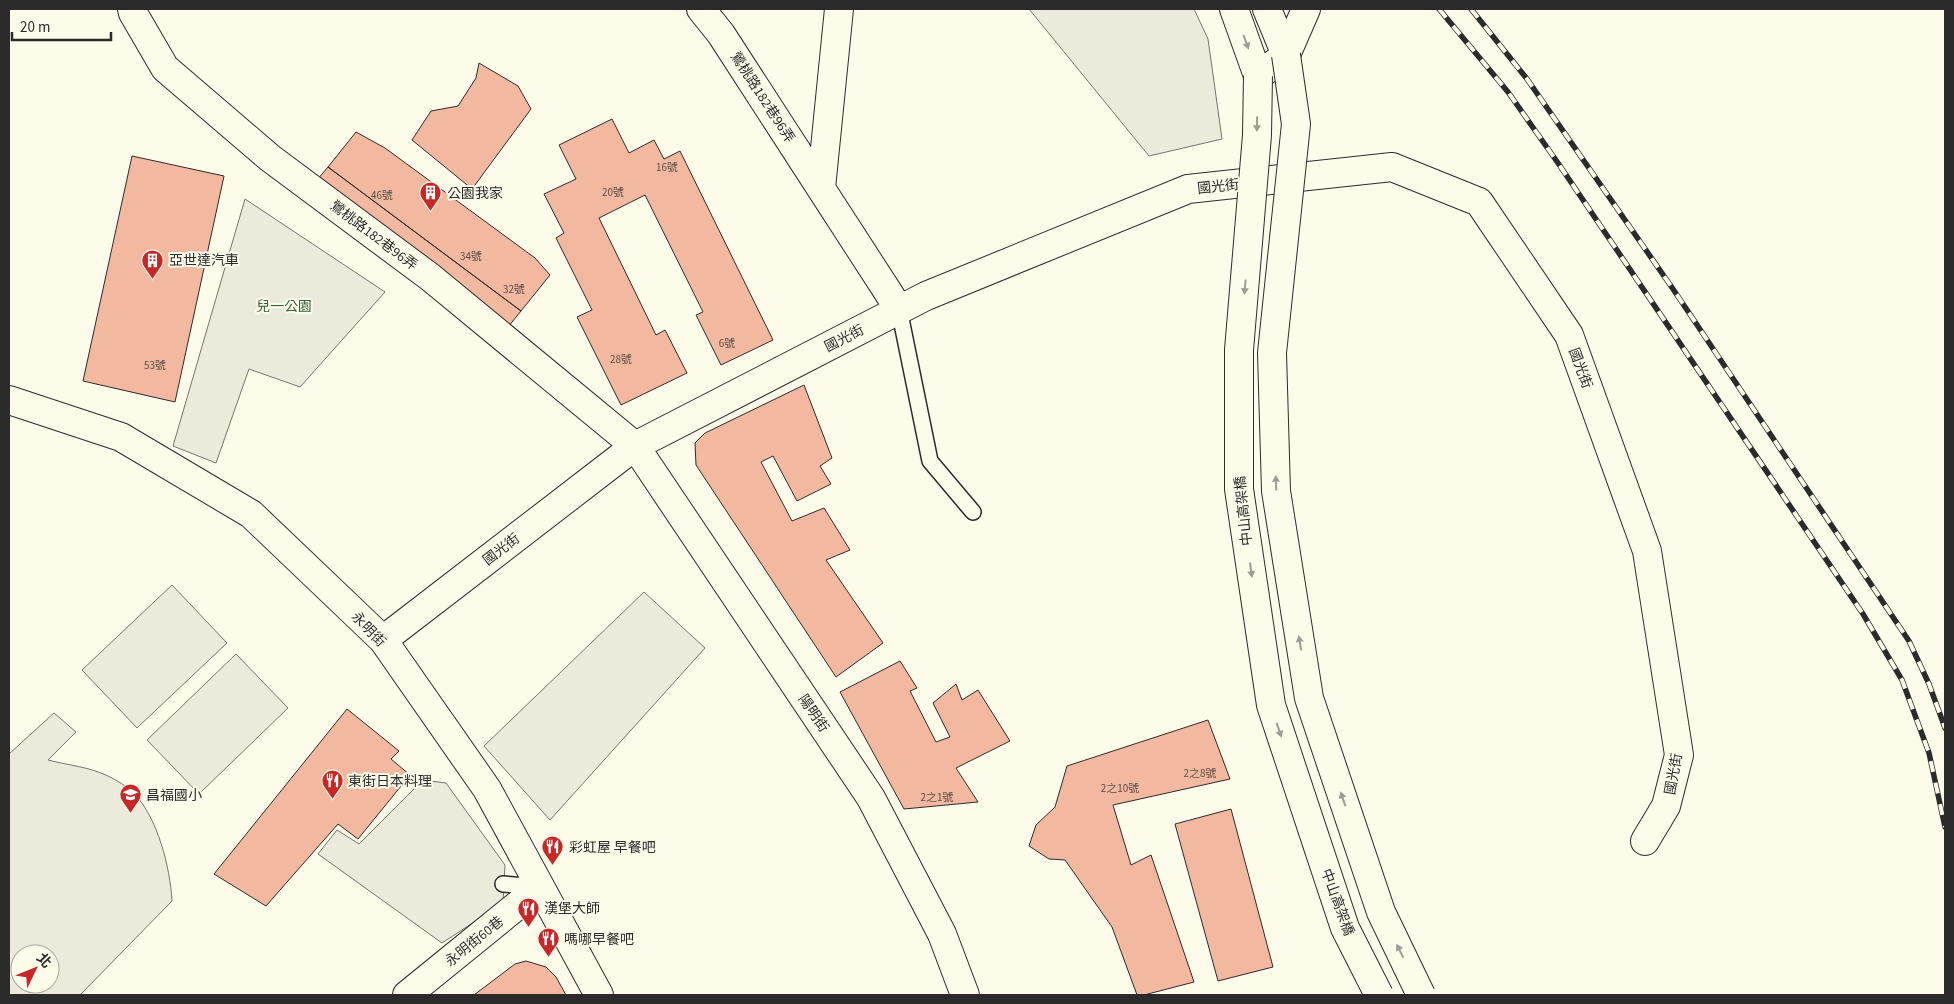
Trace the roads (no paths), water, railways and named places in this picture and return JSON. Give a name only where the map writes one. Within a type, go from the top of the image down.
[{"type":"street","name":"鶯桃路182巷96弄","points":[[132,9],[165,68],[270,158],[430,278],[635,446]]},
{"type":"street","name":"鶯桃路182巷96弄","points":[[701,9],[722,34],[900,309]]},
{"type":"street","points":[[821,188],[839,9]]},
{"type":"street","name":"中山高架橋","points":[[1234,9],[1258,76],[1257,136],[1239,350],[1238,489],[1271,705],[1345,928],[1379,995]]},
{"type":"street","points":[[1267,9],[1286,55],[1296,124],[1272,353],[1276,492],[1309,698],[1381,912],[1421,995]]},
{"type":"street","points":[[1258,76],[1286,55],[1306,9]]},
{"type":"street","name":"國光街","points":[[383,640],[635,446],[926,296],[1188,189],[1392,167],[1479,202],[1570,335],[1647,551],[1679,755],[1666,806],[1645,841]]},
{"type":"street","name":"永明街","points":[[9,400],[121,437],[251,514],[383,640],[487,789],[599,995]]},
{"type":"street","name":"陽明街","points":[[635,446],[871,798],[942,934],[965,995]]},
{"type":"street","name":"永明街60巷","points":[[407,995],[540,887]]},
{"type":"lane","points":[[900,309],[930,461],[973,512]]},
{"type":"lane","points":[[504,884],[540,887]]},
{"type":"railway","points":[[1439,9],[1508,92],[1558,163],[1863,614],[1902,680],[1929,753],[1945,827]]},
{"type":"railway","points":[[1471,9],[1527,79],[1673,289],[1909,641],[1929,684],[1945,728]]},
{"type":"place","name":"公園我家","points":[[431,212]]},
{"type":"place","name":"亞世達汽車","points":[[153,279]]},
{"type":"place","name":"東街日本料理","points":[[332,800]]},
{"type":"place","name":"昌福國小","points":[[130,814]]},
{"type":"place","name":"彩虹屋 早餐吧","points":[[553,866]]},
{"type":"place","name":"漢堡大師","points":[[528,927]]},
{"type":"place","name":"嗎哪早餐吧","points":[[548,958]]},
{"type":"park label","name":"兒一公園","points":[[284,306]]}]
